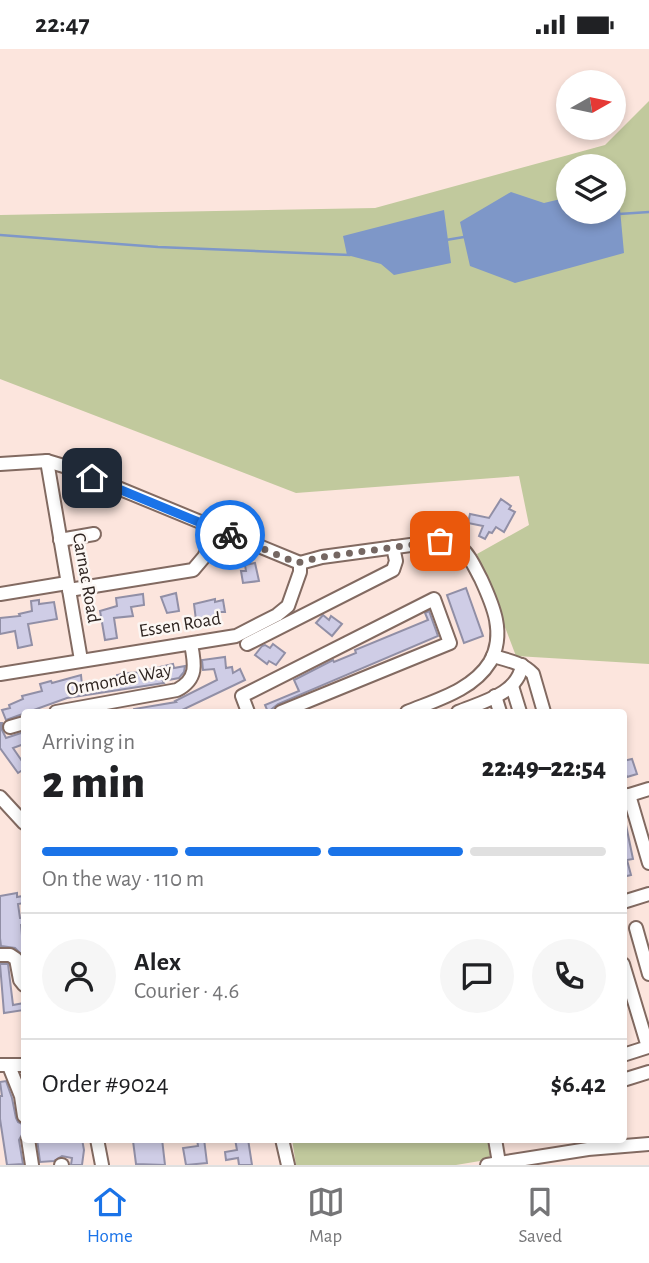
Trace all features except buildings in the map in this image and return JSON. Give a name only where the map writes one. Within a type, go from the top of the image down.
[{"type":"street","points":[[0,464],[47,461],[300,563],[322,557],[440,541],[459,546],[468,554],[493,603],[498,639],[493,656],[483,671],[464,687],[414,709]]},
{"type":"street","name":"Carnac Road","points":[[47,461],[81,660]]},
{"type":"street","points":[[0,594],[193,570],[204,557],[217,530]]},
{"type":"street","points":[[60,540],[94,534]]},
{"type":"street","points":[[247,644],[393,570],[396,561],[394,547]]},
{"type":"street","name":"Essen Road","points":[[0,674],[236,636],[285,609],[294,593],[300,563]]},
{"type":"street","points":[[247,709],[242,697],[434,599],[450,643],[288,709]]},
{"type":"street","name":"Ormonde Way","points":[[72,709],[177,690],[188,684],[194,674],[191,644]]},
{"type":"street","points":[[493,656],[522,665],[533,674],[543,709]]},
{"type":"street","points":[[465,709],[512,686],[520,676],[522,665]]},
{"type":"street","points":[[512,686],[519,709]]},
{"type":"street","points":[[495,696],[499,709]]},
{"type":"street","points":[[10,727],[21,724]]},
{"type":"street","points":[[627,796],[649,789]]},
{"type":"street","points":[[0,797],[21,820]]},
{"type":"street","points":[[627,799],[649,863]]},
{"type":"street","points":[[627,901],[649,894]]},
{"type":"street","points":[[636,928],[649,974]]},
{"type":"street","points":[[0,955],[16,959],[21,981]]},
{"type":"street","points":[[627,975],[646,1030],[649,1049],[627,1054]]},
{"type":"street","points":[[5,1065],[21,1090]]},
{"type":"street","points":[[627,1079],[649,1072]]},
{"type":"street","points":[[29,1143],[32,1165]]},
{"type":"street","points":[[98,1143],[102,1165]]},
{"type":"street","points":[[283,1143],[287,1163]]},
{"type":"street","points":[[495,1143],[493,1164],[588,1149],[649,1144]]},
{"type":"green space","points":[[649,101],[649,664],[516,656],[477,554],[529,525],[519,476],[296,493],[0,379],[0,215],[375,208],[556,158],[556,224],[626,224],[626,154],[572,154],[605,145],[610,140],[626,140],[626,124]]},
{"type":"green space","points":[[293,1143],[493,1143],[494,1151],[486,1160],[456,1165],[296,1165]]},
{"type":"water","points":[[511,192],[544,203],[556,200],[556,224],[621,224],[624,253],[515,283],[470,266],[460,222]]},
{"type":"water","points":[[444,210],[451,263],[394,275],[381,264],[347,255],[343,236]]},
{"type":"waterway","points":[[626,214],[649,212]]},
{"type":"waterway","points":[[0,235],[158,247],[350,255]]},
{"type":"waterway","points":[[446,240],[464,237]]},
{"type":"way so far","points":[[230,535],[297,563],[322,557],[440,541]]},
{"type":"route","points":[[92,478],[230,535]]}]
